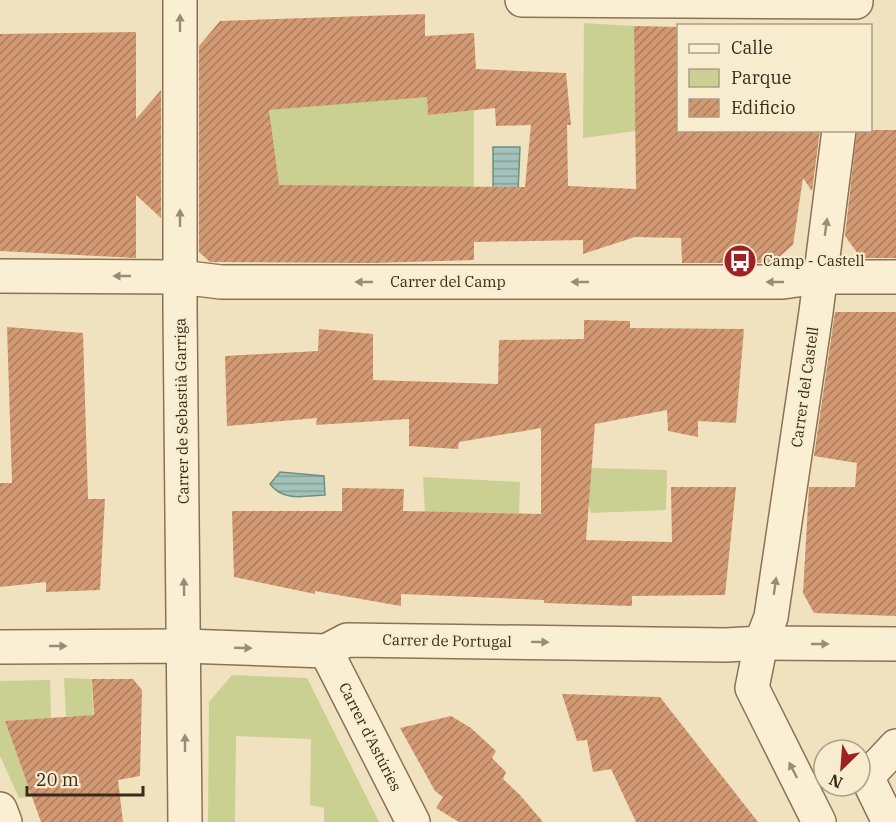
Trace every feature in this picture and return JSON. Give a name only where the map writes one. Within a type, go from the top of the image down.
[{"type":"street","name":"Carrer de Sebastià Garriga","points":[[180,0],[185,822]]},
{"type":"street","points":[[522,0],[855,9]]},
{"type":"street","name":"Carrer del Castell","points":[[819,822],[752,688],[761,643],[771,616],[839,132]]},
{"type":"street","name":"Carrer del Camp","points":[[0,276],[180,277],[221,282],[783,282],[819,277],[896,277]]},
{"type":"street","name":"Carrer de Portugal","points":[[0,647],[184,646],[326,651],[347,640],[726,645],[896,644]]},
{"type":"street","name":"Carrer d'Astúries","points":[[326,651],[413,822]]},
{"type":"street","points":[[889,822],[867,777],[896,747]]},
{"type":"street","points":[[0,809],[5,822]]},
{"type":"green space","points":[[584,23],[634,26],[636,131],[583,138]]},
{"type":"green space","points":[[427,95],[428,115],[474,110],[474,187],[276,186],[269,110]]},
{"type":"green space","points":[[591,468],[667,470],[666,510],[591,513],[588,503]]},
{"type":"green space","points":[[423,477],[520,482],[519,513],[425,512]]},
{"type":"green space","points":[[232,675],[307,678],[379,822],[324,822],[324,808],[310,805],[311,739],[236,736],[235,822],[208,822],[209,702]]},
{"type":"green space","points":[[64,678],[92,679],[93,715],[66,717]]},
{"type":"green space","points":[[50,680],[51,718],[5,721],[24,775],[39,796],[19,798],[0,756],[0,681]]},
{"type":"water","points":[[493,147],[520,147],[518,192],[493,192]]},
{"type":"water","points":[[280,472],[324,476],[325,495],[295,497],[276,490],[270,484]]},
{"type":"building","points":[[425,14],[425,36],[474,33],[476,69],[566,73],[571,125],[567,125],[568,186],[636,189],[634,26],[677,27],[677,132],[820,132],[812,191],[803,178],[793,245],[772,263],[682,263],[681,238],[635,237],[583,254],[583,240],[474,242],[474,260],[373,263],[210,262],[199,252],[199,46],[220,21]],"holes":[[[427,97],[428,115],[495,108],[496,126],[531,125],[525,187],[279,185],[269,110]]]},
{"type":"building","points":[[136,32],[136,119],[161,90],[161,218],[136,195],[136,258],[0,251],[0,34]]},
{"type":"building","points":[[896,130],[896,258],[861,258],[845,236],[857,132]]},
{"type":"building","points":[[835,312],[896,312],[896,616],[814,613],[803,593],[809,487],[855,487],[857,463],[814,456]]},
{"type":"building","points":[[584,320],[630,321],[630,328],[744,329],[736,423],[698,421],[698,437],[668,431],[667,410],[595,424],[586,540],[672,542],[671,487],[736,487],[725,595],[632,596],[632,606],[401,594],[401,606],[315,591],[315,594],[234,577],[232,511],[342,511],[342,488],[404,489],[403,511],[541,514],[541,428],[459,442],[458,449],[409,446],[409,419],[316,425],[317,418],[227,426],[225,356],[318,351],[319,329],[373,334],[373,380],[498,384],[499,340],[584,339]]},
{"type":"building","points":[[7,327],[83,333],[88,499],[105,499],[100,590],[46,592],[46,582],[0,587],[0,483],[12,483]]},
{"type":"building","points":[[92,679],[133,679],[142,690],[140,776],[118,780],[123,822],[41,822],[5,721],[94,715]]},
{"type":"building","points":[[562,694],[660,697],[758,822],[636,822],[611,769],[593,772],[587,740],[577,741]]},
{"type":"building","points":[[451,716],[471,728],[496,751],[492,758],[506,772],[503,779],[543,822],[459,822],[436,808],[443,797],[435,791],[400,728]]},
{"type":"place","name":"Camp - Castell","points":[[740,261]]}]
